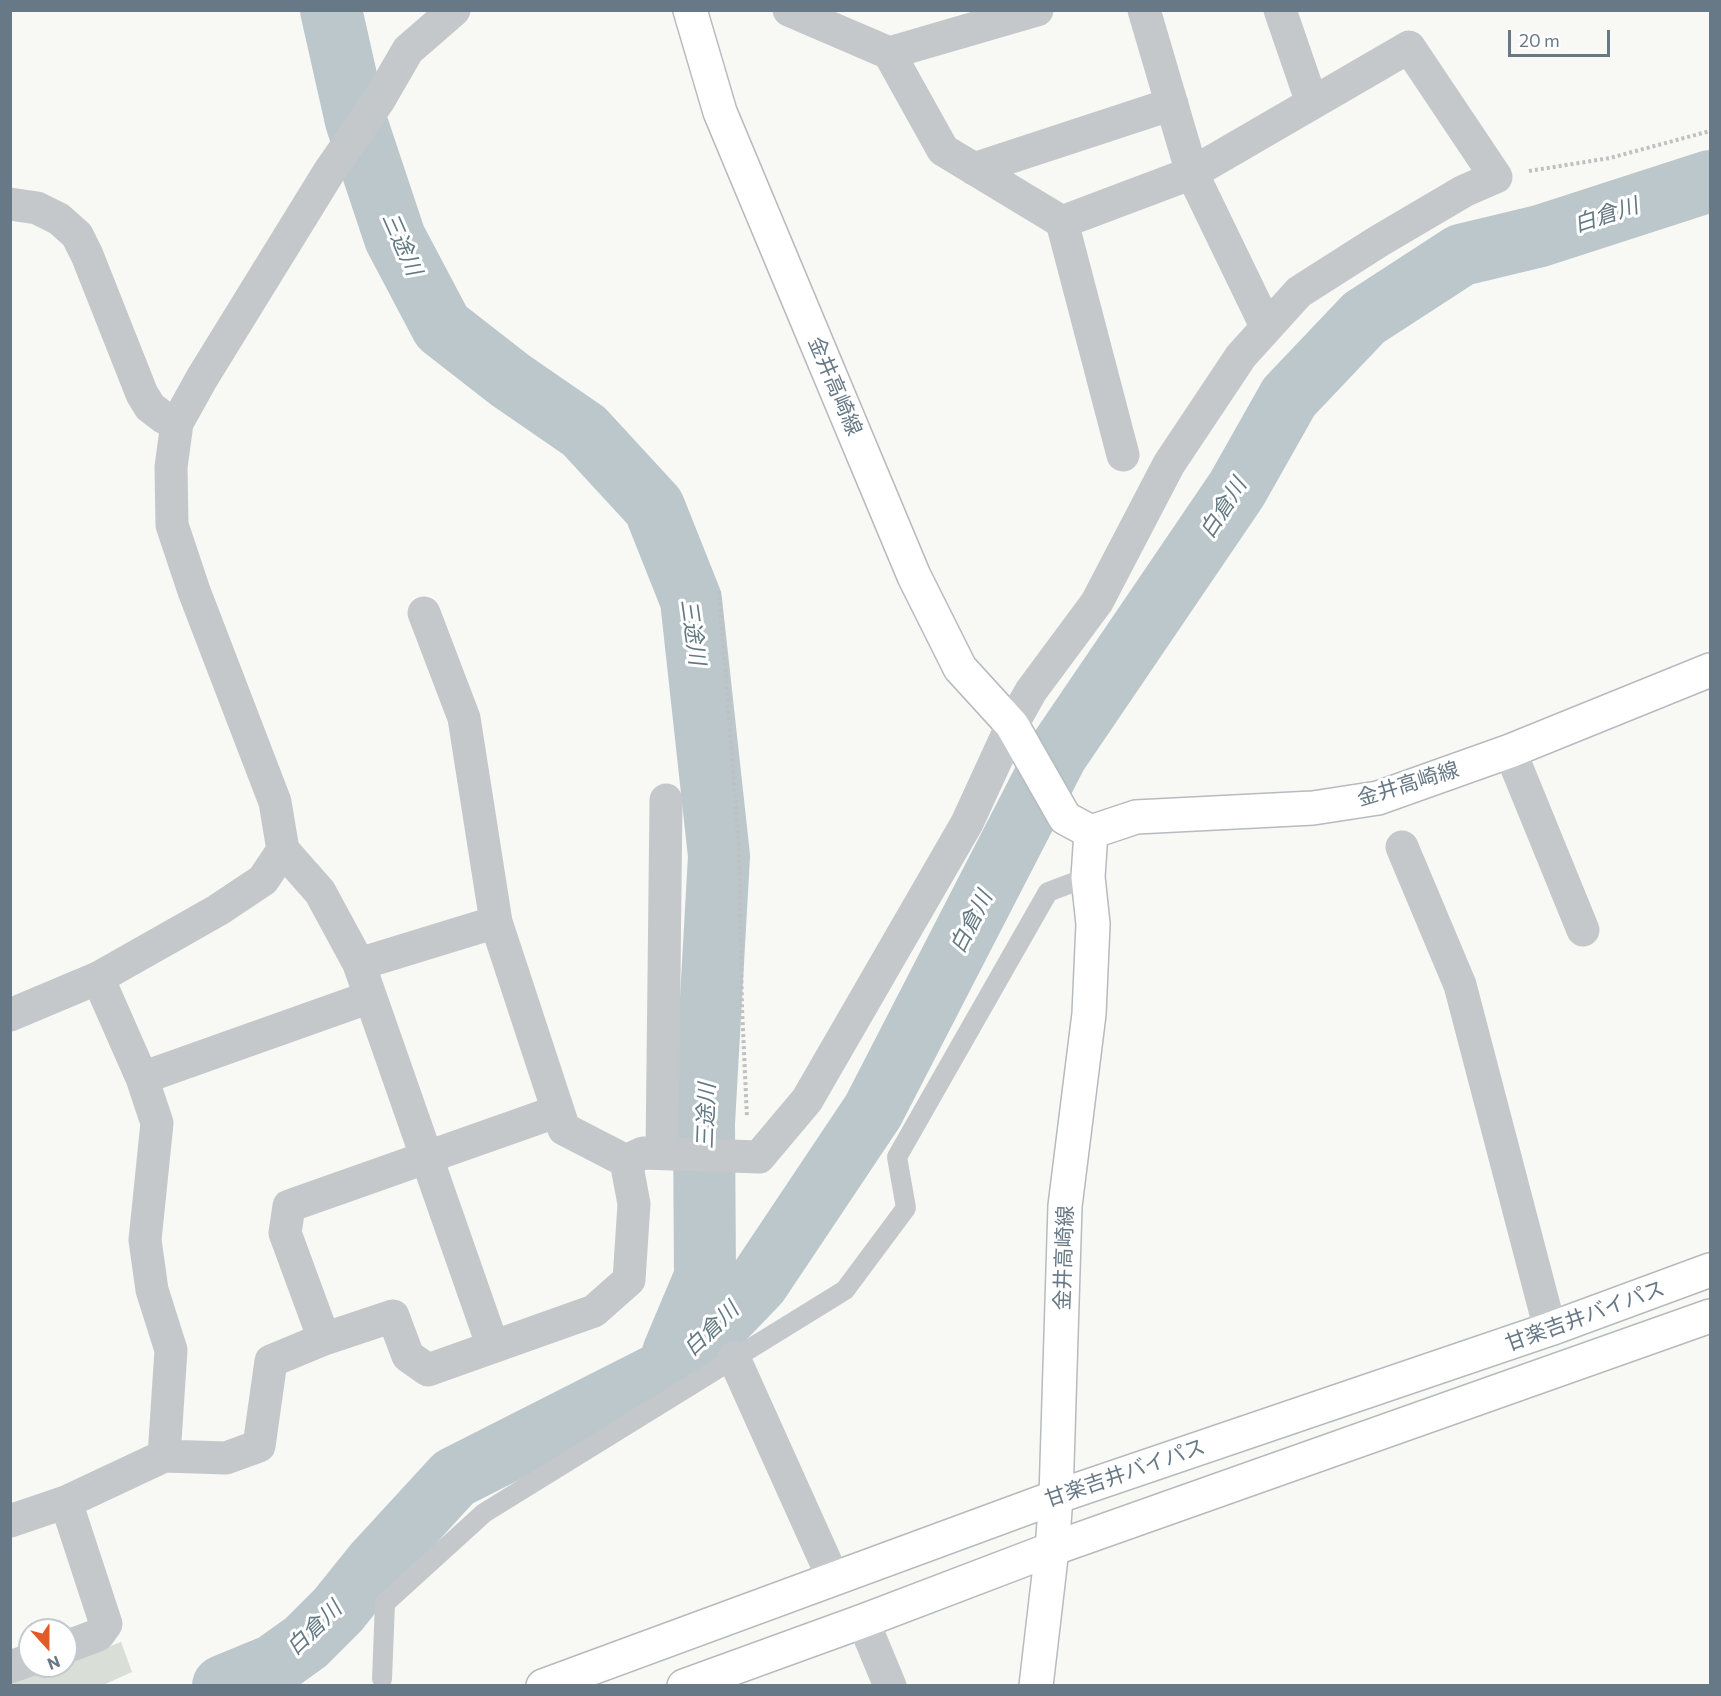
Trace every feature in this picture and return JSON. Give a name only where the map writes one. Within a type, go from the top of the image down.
[{"type":"main road","name":"金井高崎線","points":[[690,10],[720,112],[914,576],[960,668],[1016,732],[1078,825],[1088,877],[1093,924],[1089,1014],[1065,1206],[1056,1497],[1036,1686]]},
{"type":"main road","name":"金井高崎線","points":[[1078,825],[1136,817],[1313,808],[1378,798],[1510,751],[1710,670]]},
{"type":"main road","name":"甘楽吉井バイパス","points":[[543,1686],[1056,1497],[1550,1329],[1710,1270]]},
{"type":"main road","name":"甘楽吉井バイパス","points":[[684,1686],[1052,1549],[1710,1316]]},
{"type":"street","points":[[454,10],[408,50],[378,100],[329,172],[208,368],[177,423],[171,467],[172,525],[194,591],[274,802],[283,850],[320,892],[358,964],[493,1347]]},
{"type":"street","points":[[789,10],[889,53],[943,150],[1062,222],[1123,455]]},
{"type":"street","points":[[889,53],[1037,10]]},
{"type":"street","points":[[1280,10],[1312,103]]},
{"type":"street","points":[[1152,13],[1172,104],[1192,173],[1266,327]]},
{"type":"street","points":[[626,1161],[643,1153],[759,1157],[807,1100],[967,823],[1016,732],[1031,691],[1097,602],[1169,464],[1241,356],[1299,292],[1464,190],[1496,177],[1409,47],[1192,173],[1062,222]]},
{"type":"street","points":[[974,169],[1172,104]]},
{"type":"street","points":[[10,204],[37,208],[59,219],[77,235],[142,394],[150,407],[163,417],[177,423]]},
{"type":"street","points":[[424,613],[464,718],[496,922],[564,1129],[626,1161]]},
{"type":"street","points":[[1510,751],[1583,930]]},
{"type":"street","points":[[666,800],[676,1154]]},
{"type":"street","points":[[1402,847],[1460,986],[1550,1329]]},
{"type":"street","points":[[10,1015],[98,978],[218,910],[263,880],[283,850]]},
{"type":"street","points":[[358,964],[496,922]]},
{"type":"street","points":[[98,978],[142,1078],[157,1123],[145,1240],[152,1290],[171,1350],[164,1456]]},
{"type":"street","points":[[142,1078],[370,997]]},
{"type":"street","points":[[324,1339],[285,1233],[289,1206],[558,1111]]},
{"type":"street","points":[[10,1521],[66,1502],[164,1456],[226,1458],[259,1446],[271,1362],[324,1339],[393,1316],[408,1356],[428,1370],[594,1311],[629,1280],[634,1204],[626,1161]]},
{"type":"street","points":[[734,1358],[833,1578]]},
{"type":"street","points":[[66,1502],[106,1624],[98,1635],[78,1642]]},
{"type":"street","points":[[863,1621],[890,1686]]},
{"type":"lane","points":[[382,1679],[385,1603],[484,1513],[845,1290],[906,1208],[897,1157],[1048,892],[1088,877]]},
{"type":"path","points":[[1496,177],[1610,158],[1710,131]]},
{"type":"path","points":[[719,591],[739,846],[744,1157]]},
{"type":"shaded area","points":[[121,1642],[132,1672],[103,1685],[11,1686],[11,1683],[25,1678],[78,1678],[78,1658]]},
{"type":"waterway","name":"三途川","points":[[331,10],[356,121],[395,238],[442,327],[510,380],[584,431],[654,507],[691,600],[719,856],[704,1123],[705,1277],[673,1353]]},
{"type":"waterway","name":"白倉川","points":[[223,1686],[274,1665],[306,1642],[338,1610],[375,1564],[454,1478],[665,1371],[704,1339],[758,1283],[873,1111],[1057,754],[1237,489],[1289,397],[1364,318],[1461,255],[1540,236],[1710,181]]}]
